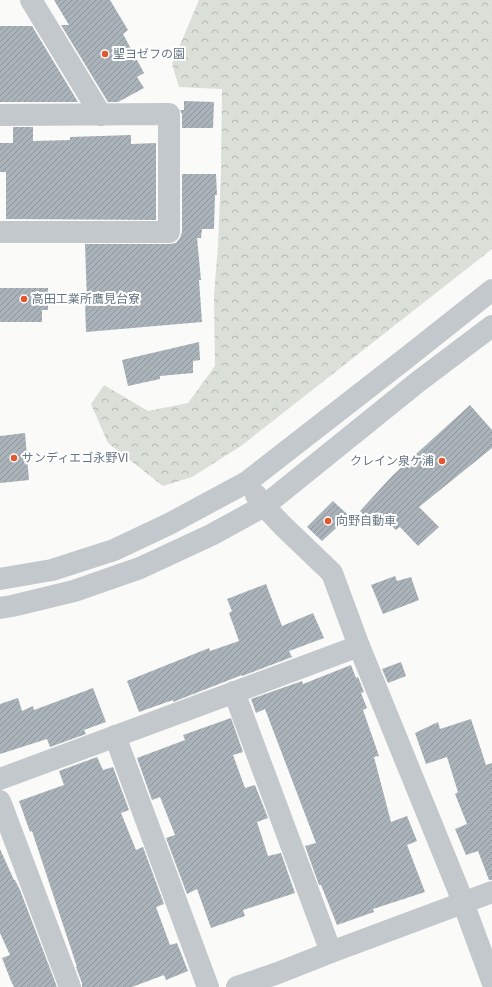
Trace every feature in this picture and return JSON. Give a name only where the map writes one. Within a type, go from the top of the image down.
[{"type":"street","points":[[31,0],[101,115]]},
{"type":"street","points":[[0,115],[169,114],[169,232],[0,232]]},
{"type":"street","points":[[0,579],[52,570],[114,550],[169,524],[247,482],[405,360],[492,290]]},
{"type":"street","points":[[0,608],[74,591],[140,568],[211,535],[264,506],[419,381],[492,326]]},
{"type":"street","points":[[247,482],[264,506],[332,572],[359,646],[464,903],[492,981]]},
{"type":"street","points":[[0,779],[359,646]]},
{"type":"street","points":[[234,692],[331,952]]},
{"type":"street","points":[[115,736],[208,987]]},
{"type":"street","points":[[0,801],[70,987]]},
{"type":"street","points":[[237,987],[281,980],[331,952],[492,892]]},
{"type":"green space","points":[[199,0],[492,0],[492,249],[241,446],[192,477],[163,486],[108,443],[91,404],[104,385],[148,411],[188,403],[215,366],[214,295],[218,246],[221,172],[222,89],[179,87],[172,64]]},
{"type":"building","name":"聖ヨゼフの園","points":[[54,0],[110,0],[128,30],[123,34],[144,73],[137,77],[144,88],[118,102],[108,102],[61,25],[69,25]]},
{"type":"building","points":[[0,26],[32,26],[78,102],[0,102]]},
{"type":"building","points":[[184,101],[214,102],[213,128],[182,128],[182,114],[180,110],[184,110]]},
{"type":"building","points":[[13,127],[33,127],[33,141],[70,140],[70,137],[131,135],[131,144],[156,143],[156,220],[6,219],[6,172],[0,172],[0,143],[13,143]]},
{"type":"building","points":[[182,174],[216,174],[217,195],[215,195],[214,229],[202,229],[201,238],[197,238],[201,280],[199,280],[202,322],[86,332],[85,302],[87,302],[85,244],[176,243],[182,232]]},
{"type":"building","name":"高田工業所鷹見台寮","points":[[0,288],[48,288],[48,310],[42,310],[42,322],[0,322]]},
{"type":"building","points":[[199,342],[200,360],[193,361],[193,373],[160,376],[160,379],[128,386],[122,360]]},
{"type":"building","points":[[470,405],[492,430],[492,448],[419,507],[439,527],[418,546],[400,527],[396,530],[382,517],[374,525],[360,511],[393,475]]},
{"type":"building","name":"サンディエゴ永野Ⅵ","points":[[25,433],[29,480],[0,483],[0,436]]},
{"type":"building","name":"向野自動車","points":[[333,501],[349,516],[322,541],[307,527]]},
{"type":"building","points":[[395,576],[397,581],[411,577],[419,600],[383,614],[371,585]]},
{"type":"building","points":[[266,584],[282,626],[313,613],[324,638],[289,651],[292,657],[173,702],[173,700],[139,712],[127,681],[209,648],[210,651],[239,641],[229,613],[232,611],[227,599]]},
{"type":"building","points":[[401,662],[406,676],[388,683],[382,669]]},
{"type":"building","points":[[351,665],[364,692],[361,693],[367,708],[363,710],[379,756],[374,757],[391,822],[407,816],[417,841],[407,845],[425,892],[373,909],[374,912],[337,925],[321,885],[319,885],[305,846],[316,843],[265,709],[256,713],[251,699],[302,681],[303,684]]},
{"type":"building","points":[[93,688],[106,722],[84,730],[86,734],[50,747],[47,739],[0,754],[0,704],[18,698],[22,711],[33,706],[34,710]]},
{"type":"building","points":[[231,718],[243,752],[233,755],[245,788],[255,785],[268,818],[257,822],[268,856],[281,853],[295,893],[243,910],[245,916],[211,928],[197,889],[187,894],[166,838],[175,835],[160,797],[152,800],[137,758],[185,740],[183,735]]},
{"type":"building","points":[[471,719],[486,765],[492,763],[492,880],[489,880],[478,851],[466,855],[455,829],[467,824],[455,794],[458,792],[447,757],[426,764],[415,733],[438,722],[440,729]]},
{"type":"building","points":[[97,757],[103,770],[113,767],[129,810],[121,813],[136,850],[143,847],[164,904],[156,907],[170,945],[177,943],[188,971],[166,980],[164,975],[132,987],[82,987],[77,967],[32,831],[30,832],[19,801],[64,785],[59,771]]},
{"type":"building","points":[[0,849],[20,890],[57,987],[14,987],[11,981],[2,958],[10,955],[0,933]]},
{"type":"place","name":"聖ヨゼフの園","points":[[105,54]]},
{"type":"place","name":"高田工業所鷹見台寮","points":[[24,299]]},
{"type":"place","name":"サンディエゴ永野Ⅵ","points":[[14,458]]},
{"type":"place","name":"クレイン泉ケ浦","points":[[442,461]]},
{"type":"place","name":"向野自動車","points":[[328,521]]}]
